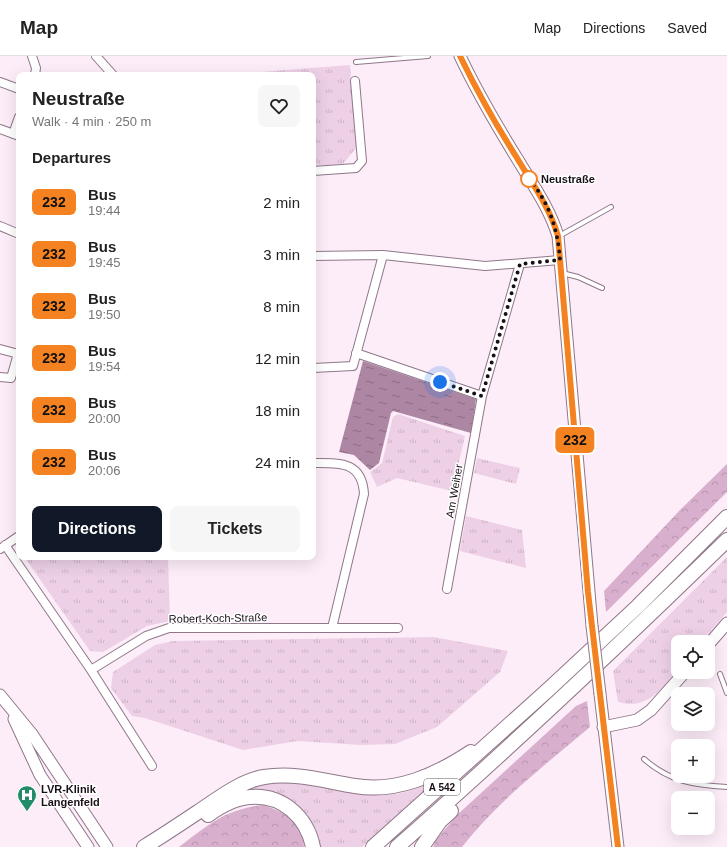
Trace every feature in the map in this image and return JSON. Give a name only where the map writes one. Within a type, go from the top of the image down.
[{"type":"highway","name":"A 542","points":[[374,847],[509,726],[638,606],[727,517]]},
{"type":"highway","name":"A 542","points":[[397,847],[493,763],[619,645],[727,540]]},
{"type":"highway","points":[[144,847],[227,792],[263,777],[286,775],[306,776],[356,786],[380,787],[407,784],[431,776],[461,759],[509,726]]},
{"type":"highway","points":[[422,847],[440,821],[480,783],[493,763]]},
{"type":"highway","points":[[163,847],[213,812],[234,801],[249,797],[267,798],[288,806],[302,818],[311,834],[313,847]]},
{"type":"main road","points":[[460,56],[474,86],[544,202],[554,223],[558,236],[592,626],[618,847]]},
{"type":"main road","points":[[715,637],[727,623]]},
{"type":"main road","points":[[603,727],[637,720],[642,717],[663,698],[679,679]]},
{"type":"main road","points":[[0,695],[32,734],[107,847]]},
{"type":"main road","points":[[10,709],[40,775],[88,847]]},
{"type":"street","points":[[32,56],[36,68],[35,72]]},
{"type":"street","points":[[96,56],[110,72]]},
{"type":"street","points":[[316,171],[356,168],[362,161],[355,81]]},
{"type":"street","points":[[0,82],[16,88]]},
{"type":"street","points":[[0,129],[16,135]]},
{"type":"street","points":[[0,226],[16,233]]},
{"type":"street","points":[[316,256],[383,255],[485,266],[560,260]]},
{"type":"street","points":[[316,368],[353,366],[383,255]]},
{"type":"street","name":"Am Weiher","points":[[447,589],[482,396],[520,264]]},
{"type":"street","points":[[0,348],[15,353],[16,355]]},
{"type":"street","points":[[356,353],[482,396]]},
{"type":"street","points":[[0,377],[11,378],[16,360]]},
{"type":"street","points":[[316,463],[342,463],[359,474],[364,483],[364,494],[332,628]]},
{"type":"street","points":[[16,538],[2,547],[91,670],[152,766]]},
{"type":"street","name":"Robert-Koch-Straße","points":[[91,670],[146,636],[169,628],[398,628]]},
{"type":"lane","points":[[356,62],[428,56]]},
{"type":"lane","points":[[558,236],[611,207]]},
{"type":"lane","points":[[561,273],[578,277],[602,288]]},
{"type":"lane","points":[[720,674],[727,693]]},
{"type":"lane","points":[[644,759],[656,769],[686,783],[727,787]]},
{"type":"green space","points":[[350,65],[356,148],[343,164],[316,166],[316,72],[260,72]]},
{"type":"green space","points":[[398,414],[465,436],[452,491],[397,478],[377,487],[370,472],[382,463],[393,417]]},
{"type":"green space","points":[[477,458],[520,468],[516,484],[474,473]]},
{"type":"green space","points":[[727,464],[727,492],[606,612],[604,591],[680,510]]},
{"type":"green space","points":[[466,516],[522,530],[526,568],[460,551]]},
{"type":"green space","points":[[727,557],[727,612],[707,635],[671,635],[671,678],[659,691],[645,701],[628,704],[618,702],[613,671]]},
{"type":"green space","points":[[26,560],[168,560],[170,621],[147,626],[103,652],[90,651]]},
{"type":"green space","points":[[434,637],[508,651],[500,672],[437,727],[395,744],[361,745],[297,741],[243,750],[145,718],[132,716],[111,688],[113,672],[155,645],[173,641]]},
{"type":"green space","points":[[587,701],[590,727],[540,769],[491,814],[462,847],[433,847],[435,841],[457,815],[576,706]]},
{"type":"green space","points":[[437,780],[362,847],[320,847],[316,829],[311,820],[289,800],[271,794],[240,793],[264,784],[287,782],[315,785],[372,795],[387,795],[407,792]]},
{"type":"green space","points":[[263,805],[285,815],[296,824],[303,838],[304,847],[179,847],[208,825],[227,814],[250,807]]},
{"type":"water","points":[[363,361],[476,399],[471,433],[393,411],[391,413],[379,463],[370,470],[354,455],[339,452]]},
{"type":"bus line","name":"232","points":[[460,56],[474,86],[544,202],[554,223],[558,236],[588,592],[618,847]]},
{"type":"place","name":"Neustraße","points":[[529,179]]},
{"type":"place","name":"LVR-Klinik Langenfeld","points":[[27,812]]},
{"type":"route","points":[[440,382],[482,396],[520,264],[560,260],[558,236],[554,223],[544,202],[529,179]]}]
